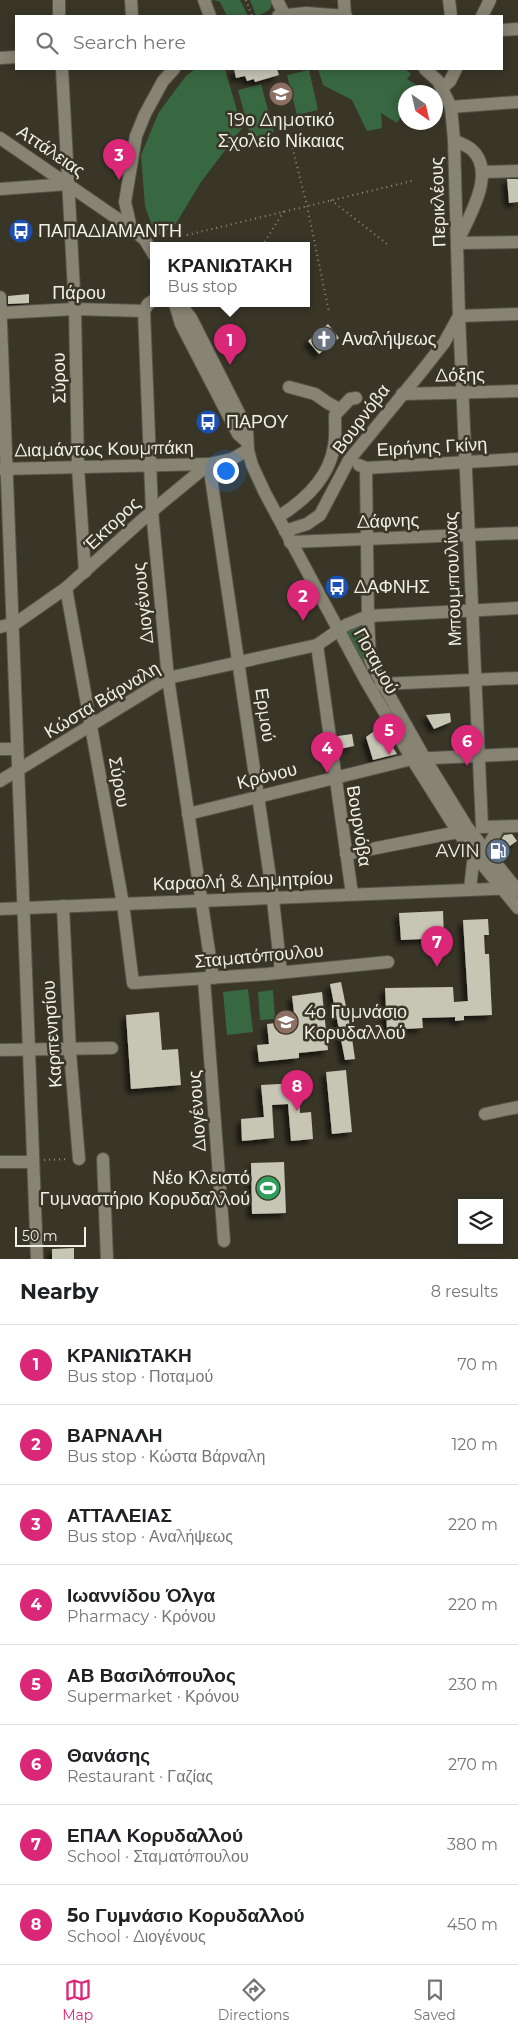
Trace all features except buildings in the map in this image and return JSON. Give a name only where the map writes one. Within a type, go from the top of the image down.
[{"type":"street","points":[[59,0],[59,15]]},
{"type":"street","points":[[131,0],[132,15]]},
{"type":"street","points":[[204,0],[210,15]]},
{"type":"street","points":[[277,0],[281,15],[306,13],[332,15]]},
{"type":"street","points":[[344,0],[345,15]]},
{"type":"street","points":[[449,0],[451,15]]},
{"type":"street","points":[[482,15],[490,0]]},
{"type":"street","points":[[503,30],[518,29]]},
{"type":"street","points":[[0,58],[15,57]]},
{"type":"street","name":"Σύρου","points":[[62,70],[75,309],[78,467],[85,572]]},
{"type":"street","points":[[150,248],[131,228],[125,202],[133,148],[145,114],[163,81],[173,70]]},
{"type":"street","points":[[426,70],[439,85]]},
{"type":"street","points":[[443,87],[450,81],[456,70]]},
{"type":"street","name":"Περικλέους","points":[[443,90],[451,107],[454,140],[459,316]]},
{"type":"street","points":[[451,107],[518,102]]},
{"type":"street","name":"Αττάλειας","points":[[0,138],[131,228]]},
{"type":"street","points":[[454,140],[470,148],[480,161],[483,172],[478,196],[457,244],[518,242]]},
{"type":"street","points":[[483,172],[518,171]]},
{"type":"street","points":[[0,189],[68,184]]},
{"type":"street","points":[[0,297],[6,626],[17,749],[29,1049],[39,1160],[44,1259]]},
{"type":"street","points":[[144,310],[150,304]]},
{"type":"street","name":"Ποταμού","points":[[176,307],[181,324],[198,358],[238,434],[247,446]]},
{"type":"street","name":"Ποταμού","points":[[182,307],[191,318],[247,429],[247,446],[258,480],[366,681],[418,758],[477,831],[486,852],[517,889]]},
{"type":"street","name":"Πάρου","points":[[0,313],[75,309],[144,310]]},
{"type":"street","name":"Διογένους","points":[[144,310],[152,511],[168,678],[200,900],[209,978],[224,1241]]},
{"type":"street","points":[[459,316],[518,314]]},
{"type":"street","name":"Μπουμπουλίνας","points":[[459,316],[478,756],[477,831]]},
{"type":"street","name":"Βουρνόβα","points":[[287,536],[320,515],[350,460],[438,350],[459,316]]},
{"type":"street","points":[[289,387],[315,394],[340,409]]},
{"type":"street","name":"Δόξης","points":[[402,394],[518,391]]},
{"type":"street","points":[[278,517],[299,502],[321,480],[332,457],[335,445],[335,415],[350,399],[356,398]]},
{"type":"street","name":"Έκτορος","points":[[6,626],[66,588],[152,511],[209,464],[232,459],[247,446]]},
{"type":"street","name":"Ειρήνης Γκίνη","points":[[350,460],[366,468],[518,459]]},
{"type":"street","name":"Διαμάντως Κουμπάκη","points":[[3,469],[209,464]]},
{"type":"street","name":"Ερμού","points":[[209,464],[259,796],[281,972]]},
{"type":"street","name":"Βουρνόβα","points":[[366,468],[368,616]]},
{"type":"street","name":"Δάφνης","points":[[287,536],[367,539],[518,533]]},
{"type":"street","name":"Σύρου","points":[[66,588],[123,904],[133,982]]},
{"type":"street","name":"Κώστα Βάρναλη","points":[[0,781],[168,678],[317,645],[355,620],[368,616],[518,608]]},
{"type":"street","name":"Ποταμού","points":[[368,616],[370,659],[418,758],[472,857],[488,871],[518,908]]},
{"type":"street","name":"Βουρνόβα","points":[[317,645],[334,778],[352,894]]},
{"type":"street","points":[[381,684],[518,678]]},
{"type":"street","points":[[0,749],[17,749]]},
{"type":"street","name":"Κρόνου","points":[[188,814],[418,758],[518,754]]},
{"type":"street","points":[[477,831],[499,826],[518,826]]},
{"type":"street","points":[[486,852],[499,826]]},
{"type":"street","points":[[346,854],[458,832]]},
{"type":"street","points":[[470,889],[472,857]]},
{"type":"street","name":"Καραολή & Δημητρίου","points":[[0,909],[470,889],[517,889]]},
{"type":"street","name":"Καρπενησίου","points":[[63,906],[70,1048],[79,1159]]},
{"type":"street","name":"Σταματόπουλου","points":[[133,982],[209,978],[388,962]]},
{"type":"street","points":[[0,1050],[112,1048]]},
{"type":"street","points":[[31,1070],[37,1259]]},
{"type":"street","points":[[485,1114],[518,1107]]},
{"type":"street","points":[[103,1159],[107,1259]]},
{"type":"street","points":[[0,1162],[33,1162]]},
{"type":"path","points":[[246,0],[252,15]]},
{"type":"path","points":[[290,138],[307,206],[329,312]]},
{"type":"path","points":[[187,234],[412,181]]},
{"type":"path","points":[[331,200],[387,244]]},
{"type":"path","points":[[265,242],[284,211]]},
{"type":"green space","points":[[214,0],[240,0],[248,15],[226,15],[220,2]]},
{"type":"green space","points":[[250,0],[273,0],[270,9],[265,13],[256,15]]},
{"type":"green space","points":[[194,70],[225,70],[242,128],[201,182],[175,225],[156,237],[145,206],[141,155],[159,112],[186,76]]},
{"type":"green space","points":[[309,70],[318,110],[297,115],[287,75]]},
{"type":"green space","points":[[318,70],[406,70],[411,74],[407,79],[417,85],[398,85],[398,121],[397,123],[381,113],[382,128],[367,131],[352,100],[323,85]]},
{"type":"green space","points":[[261,84],[274,132],[251,138],[238,90]]},
{"type":"green space","points":[[358,626],[363,629],[365,659],[363,661],[361,661],[346,632]]},
{"type":"green space","points":[[248,989],[253,1032],[227,1035],[223,992]]},
{"type":"green space","points":[[273,990],[275,1019],[260,1020],[258,992]]},
{"type":"place","name":"19ο Δημοτικό Σχολείο Νίκαιας","points":[[281,94]]},
{"type":"place","name":"ΑΤΤΑΛΕΙΑΣ","points":[[119,180]]},
{"type":"place","name":"ΠΑΠΑΔΙΑΜΑΝΤΗ","points":[[21,231]]},
{"type":"place","name":"Αναλήψεως","points":[[324,339]]},
{"type":"place","name":"ΚΡΑΝΙΩΤΑΚΗ","points":[[230,365]]},
{"type":"place","name":"ΠΑΡΟΥ","points":[[208,422]]},
{"type":"place","name":"ΔΑΦΝΗΣ","points":[[337,587]]},
{"type":"place","name":"ΒΑΡΝΑΛΗ","points":[[303,621]]},
{"type":"place","name":"ΑΒ Βασιλόπουλος","points":[[389,755]]},
{"type":"place","name":"Θανάσης","points":[[467,766]]},
{"type":"place","name":"Ιωαννίδου Όλγα","points":[[327,773]]},
{"type":"place","name":"AVIN","points":[[498,851]]},
{"type":"place","name":"ΕΠΑΛ Κορυδαλλού","points":[[437,967]]},
{"type":"place","name":"4ο Γυμνάσιο Κορυδαλλού","points":[[286,1022]]},
{"type":"place","name":"5ο Γυμνάσιο Κορυδαλλού","points":[[297,1111]]},
{"type":"place","name":"Νέο Κλειστό Γυμναστήριο Κορυδαλλού","points":[[268,1188]]}]
